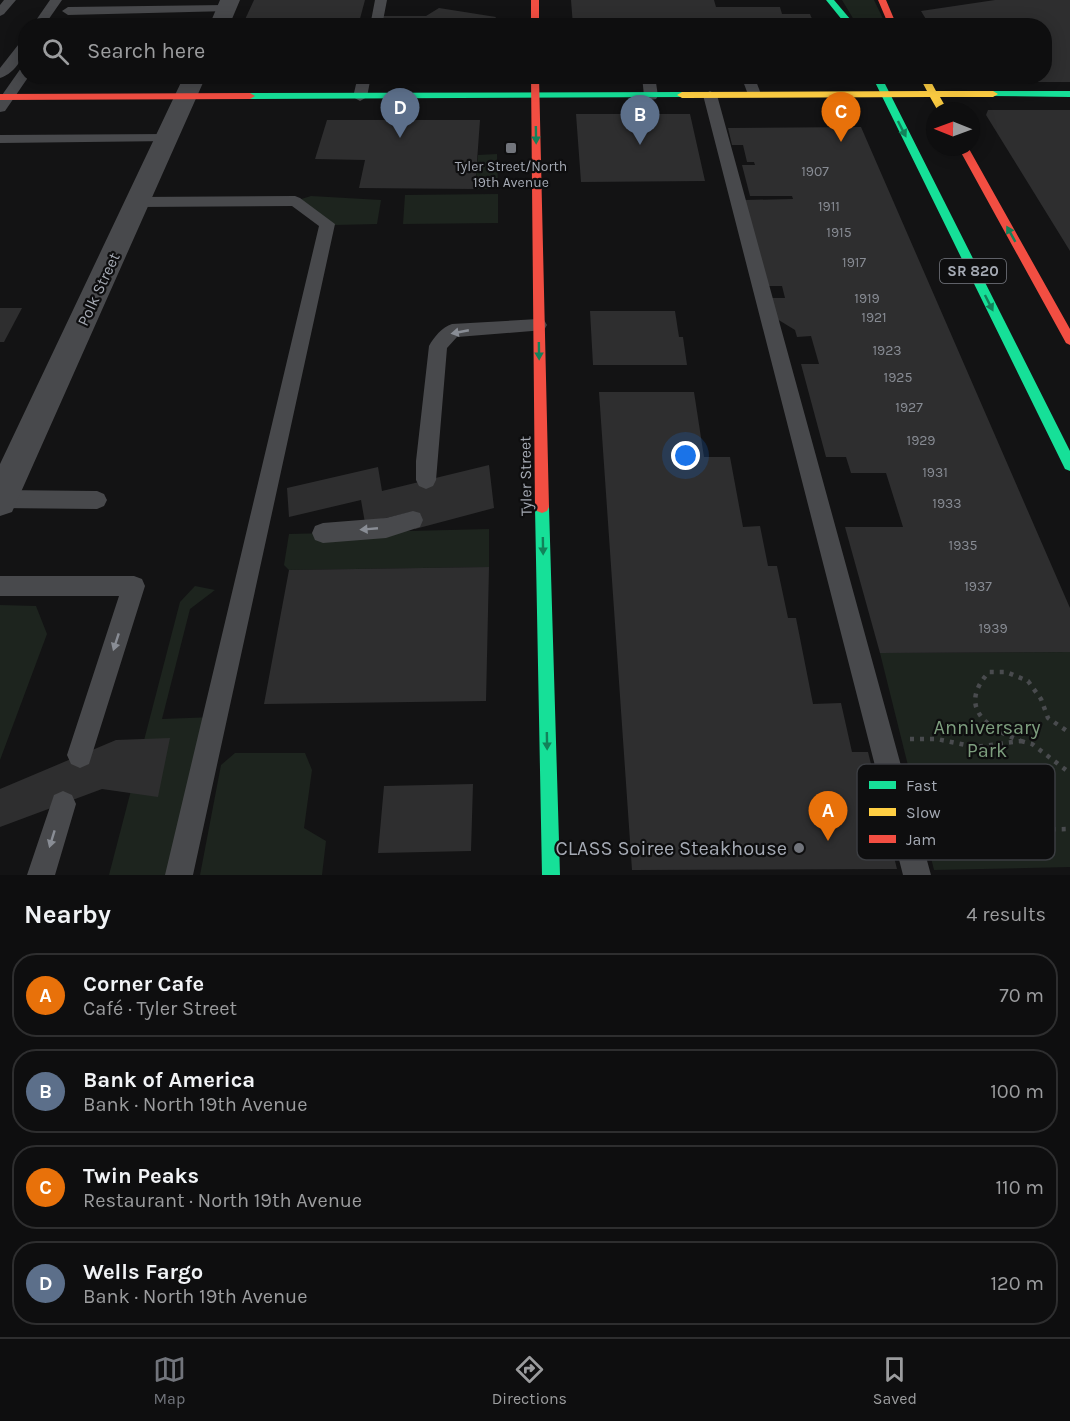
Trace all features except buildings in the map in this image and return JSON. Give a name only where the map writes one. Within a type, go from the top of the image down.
[{"type":"main road","points":[[535,0],[535,18]]},
{"type":"main road","points":[[830,0],[847,18]]},
{"type":"main road","points":[[882,0],[890,18]]},
{"type":"main road","name":"Tyler Street","points":[[535,84],[550,875]]},
{"type":"main road","name":"SR 820","points":[[880,84],[1070,465]]},
{"type":"main road","points":[[928,84],[938,102]]},
{"type":"main road","points":[[3,101],[191,87],[360,97],[1070,94]]},
{"type":"main road","name":"SR 820","points":[[968,156],[1070,340]]},
{"type":"street","name":"Polk Street","points":[[0,500],[191,87]]},
{"type":"lane","points":[[0,12],[10,0]]},
{"type":"lane","points":[[44,18],[56,0]]},
{"type":"lane","points":[[75,0],[65,15],[106,11],[225,12]]},
{"type":"lane","points":[[378,18],[381,0]]},
{"type":"lane","points":[[101,18],[106,11]]},
{"type":"lane","points":[[0,74],[6,70],[18,54]]},
{"type":"lane","points":[[3,101],[18,81]]},
{"type":"lane","points":[[360,97],[363,84]]},
{"type":"lane","points":[[649,84],[651,96]]},
{"type":"lane","points":[[750,84],[754,94]]},
{"type":"lane","points":[[710,95],[888,764]]},
{"type":"lane","points":[[0,139],[167,138]]},
{"type":"lane","points":[[138,202],[295,201],[327,224],[179,875]]},
{"type":"lane","points":[[426,480],[438,345],[452,331],[538,325]]},
{"type":"lane","points":[[0,500],[97,500]]},
{"type":"lane","points":[[323,533],[386,528],[413,519]]},
{"type":"lane","points":[[0,586],[134,586],[80,755]]},
{"type":"lane","points":[[41,875],[63,804]]},
{"type":"lane","points":[[913,860],[917,875]]},
{"type":"path","points":[[1070,733],[1048,718],[1041,699],[1028,681],[1006,672],[989,672],[978,681],[974,696],[978,715],[988,726],[1005,736],[1032,744],[1070,773]]},
{"type":"path","points":[[912,750],[908,739],[937,739],[975,747],[1022,741]]},
{"type":"path","points":[[1055,829],[1070,829]]},
{"type":"green space","points":[[842,0],[874,0],[883,18],[853,18]]},
{"type":"green space","points":[[497,154],[498,189],[475,189],[478,155]]},
{"type":"green space","points":[[498,194],[498,223],[403,224],[405,195]]},
{"type":"green space","points":[[311,196],[381,200],[377,224],[335,225],[295,201]]},
{"type":"green space","points":[[489,529],[489,567],[289,570],[284,565],[289,534]]},
{"type":"green space","points":[[195,586],[215,590],[190,609],[162,719],[215,717],[179,875],[109,875],[180,602]]},
{"type":"green space","points":[[0,605],[36,606],[47,634],[0,760]]},
{"type":"green space","name":"Anniversary Park","points":[[1070,652],[1070,867],[934,870],[932,860],[1055,860],[1055,764],[908,764],[880,653]]},
{"type":"green space","points":[[235,753],[305,753],[312,770],[304,828],[326,841],[322,875],[200,875],[221,765]]},
{"type":"traffic: fast","points":[[830,0],[845,18]]},
{"type":"traffic: fast","points":[[880,84],[1070,465]]},
{"type":"traffic: fast","points":[[993,94],[1070,94]]},
{"type":"traffic: fast","points":[[250,96],[682,95]]},
{"type":"traffic: fast","points":[[542,507],[551,875]]},
{"type":"traffic: slow","points":[[928,84],[938,102]]},
{"type":"traffic: slow","points":[[682,95],[993,94]]},
{"type":"traffic: jam","points":[[535,0],[535,18]]},
{"type":"traffic: jam","points":[[882,0],[890,18]]},
{"type":"traffic: jam","points":[[535,84],[542,507]]},
{"type":"traffic: jam","points":[[0,97],[250,96]]},
{"type":"traffic: jam","points":[[968,156],[1070,340]]},
{"type":"place","name":"Wells Fargo","points":[[400,138]]},
{"type":"place","name":"Twin Peaks","points":[[841,142]]},
{"type":"place","name":"Bank of America","points":[[640,145]]},
{"type":"place","name":"Tyler Street/North 19th Avenue","points":[[511,148]]},
{"type":"place","name":"Corner Cafe","points":[[828,841]]},
{"type":"place","name":"CLASS Soiree Steakhouse","points":[[799,848]]}]
